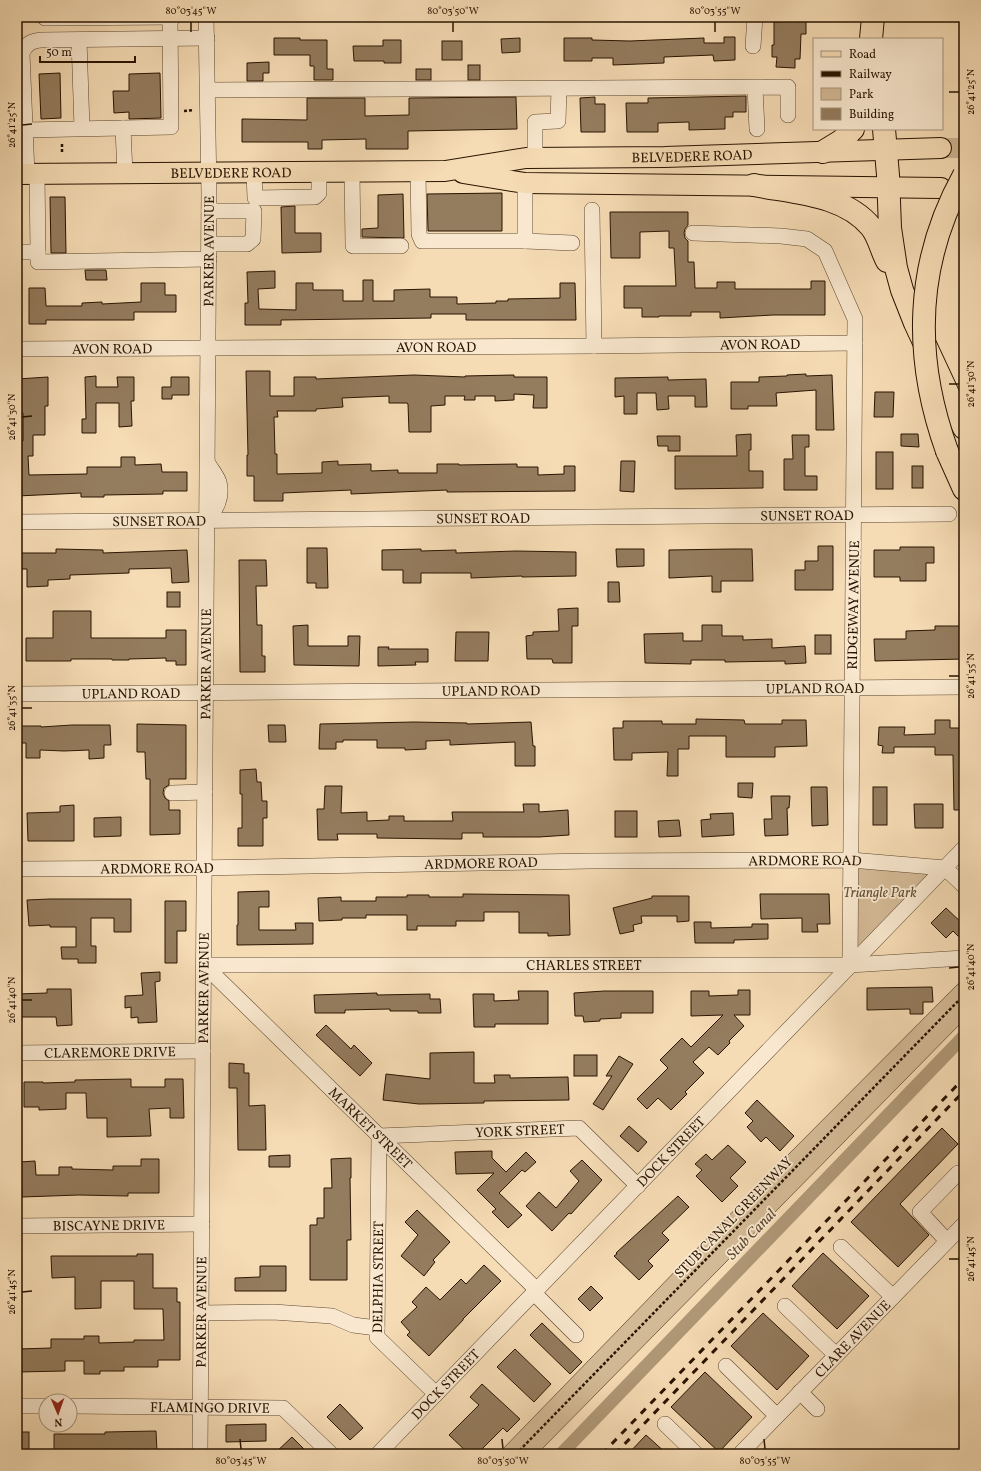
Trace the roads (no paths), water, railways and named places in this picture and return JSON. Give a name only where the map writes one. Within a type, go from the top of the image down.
[{"type":"highway","points":[[871,38],[873,17]]},
{"type":"highway","points":[[883,17],[883,38]]},
{"type":"highway","points":[[823,152],[841,141],[852,130]]},
{"type":"highway","points":[[885,139],[892,243],[902,290]]},
{"type":"highway","points":[[964,175],[945,212],[938,233],[929,271],[924,312],[926,371],[934,411],[947,451],[964,489]]},
{"type":"highway","points":[[754,185],[834,202],[852,210],[872,228],[902,290],[915,323],[964,428]]},
{"type":"main road","name":"BELVEDERE ROAD","points":[[445,171],[526,158],[665,157],[823,152],[885,139],[941,148]]},
{"type":"main road","name":"BELVEDERE ROAD","points":[[27,174],[209,174],[445,171],[525,183],[941,188]]},
{"type":"street","points":[[44,17],[174,17]]},
{"type":"street","points":[[25,130],[171,127],[170,17]]},
{"type":"street","name":"PARKER AVENUE","points":[[200,1454],[207,521],[217,508],[219,496],[219,482],[207,462],[209,174],[206,17]]},
{"type":"street","points":[[753,46],[755,17]]},
{"type":"street","points":[[38,257],[27,174],[22,53],[25,47],[33,41],[41,40],[206,38]]},
{"type":"street","points":[[79,40],[82,128]]},
{"type":"street","points":[[208,90],[788,87],[788,115]]},
{"type":"street","points":[[755,88],[757,129]]},
{"type":"street","points":[[535,158],[535,122],[558,121],[559,89]]},
{"type":"street","points":[[123,128],[125,174]]},
{"type":"street","points":[[418,171],[419,234],[422,241],[525,241],[572,243]]},
{"type":"street","points":[[209,211],[315,197],[319,193],[319,172]]},
{"type":"street","points":[[352,172],[353,246],[401,246]]},
{"type":"street","points":[[209,244],[247,244],[253,239],[254,173]]},
{"type":"street","points":[[525,183],[525,241]]},
{"type":"street","points":[[592,210],[594,346]]},
{"type":"street","name":"RIDGEWAY AVENUE","points":[[693,233],[808,238],[825,251],[855,319],[850,965]]},
{"type":"street","points":[[17,252],[38,257],[209,259]]},
{"type":"street","points":[[17,262],[38,257]]},
{"type":"street","name":"AVON ROAD","points":[[17,349],[855,343]]},
{"type":"street","name":"SUNSET ROAD","points":[[17,522],[949,514]]},
{"type":"street","name":"UPLAND ROAD","points":[[17,694],[964,687]]},
{"type":"street","points":[[172,793],[205,792]]},
{"type":"street","name":"DOCK STREET","points":[[378,1454],[964,848]]},
{"type":"street","name":"ARDMORE ROAD","points":[[17,869],[204,868],[598,861],[851,860],[945,868]]},
{"type":"street","points":[[945,868],[964,886]]},
{"type":"street","name":"CHARLES STREET","points":[[204,965],[850,965],[964,958]]},
{"type":"street","name":"MARKET STREET","points":[[204,965],[535,1291],[576,1335]]},
{"type":"street","name":"CLAREMORE DRIVE","points":[[17,1053],[203,1051]]},
{"type":"street","name":"YORK STREET","points":[[379,1136],[579,1128],[638,1186]]},
{"type":"street","name":"DELPHIA STREET","points":[[379,1136],[377,1337],[436,1394]]},
{"type":"street","points":[[947,1241],[920,1212],[958,1174]]},
{"type":"street","name":"BISCAYNE DRIVE","points":[[17,1226],[202,1224]]},
{"type":"street","name":"CLARE AVENUE","points":[[740,1454],[964,1224]]},
{"type":"street","points":[[841,1247],[893,1297]]},
{"type":"street","points":[[785,1306],[836,1355]]},
{"type":"street","points":[[201,1313],[272,1312],[332,1316],[353,1325],[377,1328]]},
{"type":"street","points":[[726,1366],[777,1416]]},
{"type":"street","points":[[800,1392],[817,1409]]},
{"type":"street","points":[[17,1406],[38,1406]]},
{"type":"street","name":"FLAMINGO DRIVE","points":[[78,1406],[283,1408],[330,1454]]},
{"type":"street","points":[[665,1424],[696,1454]]},
{"type":"waterway","name":"Stub Canal","points":[[561,1454],[964,1036]]},
{"type":"tunnel","points":[[941,148],[964,148]]},
{"type":"railway","points":[[602,1454],[964,1078]]},
{"type":"railway","points":[[615,1454],[964,1091]]},
{"type":"park label","name":"Triangle Park","points":[[880,892]]}]
